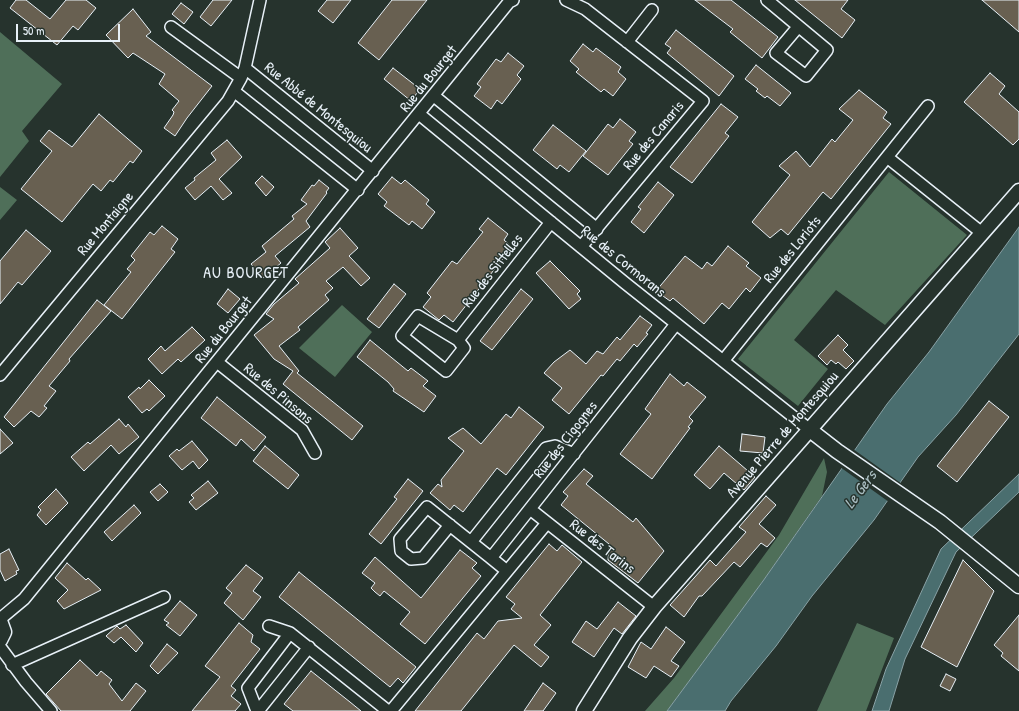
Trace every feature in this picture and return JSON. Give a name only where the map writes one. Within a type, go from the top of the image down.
[{"type":"street","name":"Rue Montaigne","points":[[0,375],[235,92],[243,73],[260,0]]},
{"type":"street","name":"Rue du Bourget","points":[[0,620],[24,599],[358,190],[509,2],[513,0]]},
{"type":"street","name":"Rue des Canaris","points":[[566,0],[585,9],[703,101],[582,247]]},
{"type":"street","points":[[767,0],[827,50],[806,76],[776,52],[798,27]]},
{"type":"street","points":[[627,42],[652,10]]},
{"type":"street","name":"Rue Abbé de Montesquiou","points":[[171,27],[243,73],[373,171]]},
{"type":"street","points":[[235,92],[358,190]]},
{"type":"street","name":"Rue des Cormorans","points":[[434,96],[597,228]]},
{"type":"street","name":"Rue des Loriots","points":[[723,361],[928,106]]},
{"type":"street","name":"Rue des Cormorans","points":[[419,114],[676,324],[810,430]]},
{"type":"street","points":[[887,157],[982,233]]},
{"type":"street","name":"Avenue Pierre de Montesquiou","points":[[584,711],[630,638],[654,607],[1019,191]]},
{"type":"street","name":"Rue des Sittelles","points":[[458,340],[551,222]]},
{"type":"street","points":[[418,316],[458,340],[464,348],[446,371],[402,336],[418,316]]},
{"type":"street","name":"Rue des Cigognes","points":[[491,558],[676,324]]},
{"type":"street","name":"Rue des Pinsons","points":[[217,362],[302,430],[315,453]]},
{"type":"street","points":[[810,430],[837,451],[947,527],[1019,585]]},
{"type":"street","points":[[471,542],[546,448],[555,446],[574,454]]},
{"type":"street","points":[[450,525],[423,558],[411,559],[401,551],[400,539],[427,507],[450,525],[507,571]]},
{"type":"street","name":"Rue des Tarins","points":[[530,509],[654,607]]},
{"type":"street","points":[[268,626],[290,633],[389,711],[546,523]]},
{"type":"street","points":[[12,665],[164,597]]},
{"type":"street","points":[[0,620],[4,632],[0,640]]},
{"type":"street","points":[[290,633],[248,688],[258,711],[309,647]]},
{"type":"street","points":[[0,647],[12,665],[51,711]]},
{"type":"green space","points":[[0,32],[62,84],[22,131],[29,141],[0,177]]},
{"type":"green space","points":[[889,172],[967,235],[885,325],[836,290],[794,340],[828,369],[798,406],[738,359]]},
{"type":"green space","points":[[0,187],[17,200],[0,220]]},
{"type":"green space","points":[[342,305],[372,332],[335,377],[299,348]]},
{"type":"green space","points":[[824,458],[827,472],[822,496],[763,581],[667,711],[645,711],[674,678],[779,535]]},
{"type":"green space","points":[[857,623],[894,638],[866,711],[817,711]]},
{"type":"water","name":"Le Gers","points":[[1019,227],[1019,334],[956,415],[918,457],[874,520],[812,596],[776,646],[731,701],[725,711],[667,711],[763,581],[887,404],[929,352]]},
{"type":"water","points":[[1019,474],[1019,492],[956,552],[905,659],[889,711],[872,711],[886,669],[941,549]]},
{"type":"pier","points":[[853,449],[902,484],[889,502],[840,467]]},
{"type":"building","points":[[16,0],[26,0],[50,19],[66,0],[86,0],[96,8],[78,30],[73,26],[57,45],[10,8]]},
{"type":"building","points":[[213,0],[232,0],[211,26],[200,17]]},
{"type":"building","points":[[327,0],[351,0],[333,23],[318,11]]},
{"type":"building","points":[[392,0],[427,0],[379,60],[358,43]]},
{"type":"building","points":[[695,0],[731,0],[778,37],[762,58],[730,32],[733,29]]},
{"type":"building","points":[[795,0],[848,0],[841,9],[855,20],[842,38]]},
{"type":"building","points":[[982,0],[1019,0],[1019,32]]},
{"type":"building","points":[[181,3],[193,12],[184,24],[172,14]]},
{"type":"building","points":[[133,9],[151,32],[146,36],[212,86],[175,136],[164,128],[173,115],[174,112],[172,110],[179,101],[159,84],[165,74],[133,53],[128,58],[106,35]]},
{"type":"building","points":[[676,30],[734,76],[719,96],[667,53],[671,48],[665,44]]},
{"type":"building","points":[[583,44],[593,52],[596,48],[621,67],[618,72],[626,79],[613,96],[604,89],[601,92],[576,72],[579,69],[570,61]]},
{"type":"building","points":[[508,53],[524,66],[517,75],[521,79],[502,104],[497,100],[491,109],[474,96],[481,87],[477,84],[496,59],[501,62]]},
{"type":"building","points":[[756,65],[791,93],[780,106],[767,96],[765,98],[756,91],[758,89],[745,79]]},
{"type":"building","points":[[393,68],[420,89],[411,101],[384,79]]},
{"type":"building","points":[[990,73],[1005,86],[999,94],[1019,112],[1019,139],[1013,145],[964,102]]},
{"type":"building","points":[[859,90],[887,112],[883,118],[891,124],[831,199],[823,192],[788,235],[781,229],[770,238],[752,222],[790,175],[779,166],[796,151],[810,167],[832,139],[835,142],[853,120],[839,109]]},
{"type":"building","points":[[721,104],[738,117],[725,133],[729,136],[692,183],[670,167]]},
{"type":"building","points":[[99,114],[142,151],[133,163],[130,161],[113,182],[110,180],[101,191],[93,184],[62,222],[21,189],[52,151],[40,141],[49,130],[72,147]]},
{"type":"building","points":[[620,119],[636,132],[629,141],[633,144],[608,175],[583,156],[608,124],[613,128]]},
{"type":"building","points":[[553,125],[586,151],[569,172],[560,165],[557,169],[533,150]]},
{"type":"building","points":[[227,140],[242,157],[219,179],[232,193],[223,200],[211,186],[195,200],[185,188],[195,180],[194,178],[216,160],[211,153]]},
{"type":"building","points":[[262,176],[274,187],[266,196],[255,183]]},
{"type":"building","points":[[392,177],[401,184],[405,180],[429,200],[426,204],[435,212],[422,229],[412,221],[409,225],[384,206],[387,202],[378,194]]},
{"type":"building","points":[[319,180],[329,188],[326,192],[327,193],[306,221],[310,227],[275,256],[281,263],[263,278],[251,264],[266,252],[262,246],[294,219],[292,216],[307,204],[301,200],[312,185],[314,186]]},
{"type":"building","points":[[658,182],[674,195],[644,233],[631,222],[641,209],[638,207]]},
{"type":"building","points":[[488,218],[508,234],[504,240],[512,247],[453,322],[444,315],[439,320],[423,307],[431,297],[427,293],[452,261],[457,264],[483,232],[479,229]]},
{"type":"building","points":[[162,226],[178,239],[171,249],[175,252],[122,319],[104,305],[131,272],[127,269],[135,260],[131,256],[150,232],[154,235]]},
{"type":"building","points":[[340,228],[358,248],[349,256],[370,278],[361,286],[343,267],[326,281],[333,288],[325,295],[329,300],[298,327],[300,330],[279,346],[299,371],[297,373],[363,426],[352,440],[283,384],[293,371],[274,359],[254,335],[274,319],[266,314],[274,304],[299,283],[295,279],[330,248],[325,242]]},
{"type":"building","points":[[26,230],[51,251],[22,285],[18,282],[0,304],[0,261]]},
{"type":"building","points":[[728,246],[749,263],[746,266],[761,278],[750,292],[746,288],[729,309],[722,303],[704,324],[673,298],[670,301],[656,291],[685,256],[702,269],[707,262],[712,266]]},
{"type":"building","points":[[550,261],[580,291],[577,294],[581,299],[569,309],[536,273]]},
{"type":"building","points":[[394,284],[406,294],[379,328],[367,319]]},
{"type":"building","points":[[228,289],[240,299],[228,313],[217,304]]},
{"type":"building","points":[[521,289],[533,299],[492,350],[480,341]]},
{"type":"building","points":[[97,300],[111,311],[69,359],[70,361],[49,386],[56,391],[44,406],[47,408],[39,417],[31,411],[14,427],[4,417]]},
{"type":"building","points":[[640,316],[652,325],[646,333],[648,334],[637,347],[634,344],[620,361],[617,359],[603,376],[601,375],[569,414],[552,400],[562,388],[544,373],[554,362],[570,350],[586,364],[597,351],[603,354],[617,337],[620,340]]},
{"type":"building","points":[[192,327],[205,340],[181,362],[178,359],[162,374],[148,359],[161,346],[165,351]]},
{"type":"building","points":[[838,335],[848,345],[843,350],[854,361],[846,369],[838,362],[836,364],[831,360],[827,365],[818,356]]},
{"type":"building","points":[[370,340],[408,371],[411,368],[428,381],[423,386],[436,396],[424,412],[393,391],[394,389],[388,382],[357,357]]},
{"type":"building","points":[[670,374],[684,386],[687,382],[706,397],[689,417],[693,421],[688,427],[690,428],[652,479],[620,454],[651,414],[645,409]]},
{"type":"building","points":[[149,380],[165,396],[149,411],[147,409],[142,413],[128,397],[139,387],[140,389]]},
{"type":"building","points":[[217,397],[266,437],[254,451],[241,439],[236,446],[201,418]]},
{"type":"building","points":[[989,401],[1009,417],[957,482],[937,466]]},
{"type":"building","points":[[519,407],[544,427],[506,475],[497,468],[463,512],[454,505],[450,510],[430,493],[438,484],[442,487],[441,480],[464,451],[448,438],[463,428],[481,444],[506,414],[511,418]]},
{"type":"building","points":[[119,419],[126,427],[128,424],[139,437],[119,454],[111,445],[84,471],[71,457],[88,442],[90,444]]},
{"type":"building","points":[[0,429],[13,443],[0,454]]},
{"type":"building","points":[[742,434],[765,437],[763,453],[740,451]]},
{"type":"building","points":[[192,441],[208,460],[199,469],[193,461],[182,470],[169,456],[177,449],[179,451]]},
{"type":"building","points":[[265,446],[299,475],[288,489],[253,461]]},
{"type":"building","points":[[719,446],[755,477],[744,490],[724,473],[710,489],[694,475]]},
{"type":"building","points":[[584,469],[593,476],[586,484],[633,522],[636,518],[664,551],[638,583],[608,560],[609,544],[561,505],[568,496],[563,492]]},
{"type":"building","points":[[408,479],[423,491],[381,544],[369,534],[397,499],[394,497]]},
{"type":"building","points":[[208,481],[218,493],[196,510],[189,502],[194,498],[191,495]]},
{"type":"building","points":[[160,484],[168,492],[158,501],[150,492]]},
{"type":"building","points":[[56,489],[68,503],[46,525],[37,515],[41,510],[38,507]]},
{"type":"building","points":[[766,496],[776,505],[759,524],[775,538],[767,547],[761,543],[740,567],[734,562],[702,596],[699,596],[684,617],[670,605],[710,560],[716,566],[746,532],[739,527]]},
{"type":"building","points":[[134,505],[141,513],[112,541],[104,532]]},
{"type":"building","points":[[549,544],[557,551],[562,545],[582,562],[540,615],[551,625],[534,645],[549,657],[541,667],[514,645],[461,711],[415,711],[477,633],[484,639],[498,621],[522,618],[511,609],[515,604],[506,597]]},
{"type":"building","points":[[9,549],[19,570],[16,571],[17,574],[5,581],[0,570],[0,554]]},
{"type":"building","points":[[460,550],[477,563],[472,568],[481,576],[425,644],[400,624],[410,612],[384,591],[380,596],[375,592],[371,588],[375,583],[362,573],[375,557],[421,598]]},
{"type":"building","points":[[963,560],[994,591],[957,667],[921,647]]},
{"type":"building","points":[[67,563],[86,580],[88,578],[101,590],[64,609],[57,601],[68,590],[55,578]]},
{"type":"building","points":[[246,565],[263,578],[253,591],[261,597],[243,620],[224,603],[232,593],[226,588]]},
{"type":"building","points":[[299,572],[416,667],[403,683],[398,678],[390,687],[279,597]]},
{"type":"building","points":[[180,601],[197,615],[180,636],[166,625],[169,623],[164,620]]},
{"type":"building","points":[[618,602],[636,616],[622,634],[614,628],[594,657],[572,642],[586,621],[597,629]]},
{"type":"building","points":[[1019,615],[1019,671],[1001,656],[1003,653],[994,645]]},
{"type":"building","points":[[239,623],[253,635],[251,642],[260,649],[231,686],[236,690],[231,696],[241,704],[235,711],[192,711],[220,677],[205,666]]},
{"type":"building","points":[[126,625],[143,643],[136,652],[121,637],[114,643],[106,636],[117,626],[120,629]]},
{"type":"building","points":[[666,627],[685,642],[671,661],[679,666],[671,677],[654,666],[646,678],[628,667],[641,642],[651,649]]},
{"type":"building","points":[[167,644],[178,653],[158,674],[150,666]]},
{"type":"building","points":[[80,660],[97,676],[101,671],[112,680],[109,684],[122,701],[136,683],[146,691],[130,711],[61,711],[46,694]]},
{"type":"building","points":[[311,671],[361,711],[293,711],[284,704]]},
{"type":"building","points":[[946,674],[956,679],[950,691],[940,686]]},
{"type":"building","points":[[543,683],[556,693],[543,711],[524,711]]},
{"type":"district","name":"AU BOURGET","points":[[246,274]]}]
